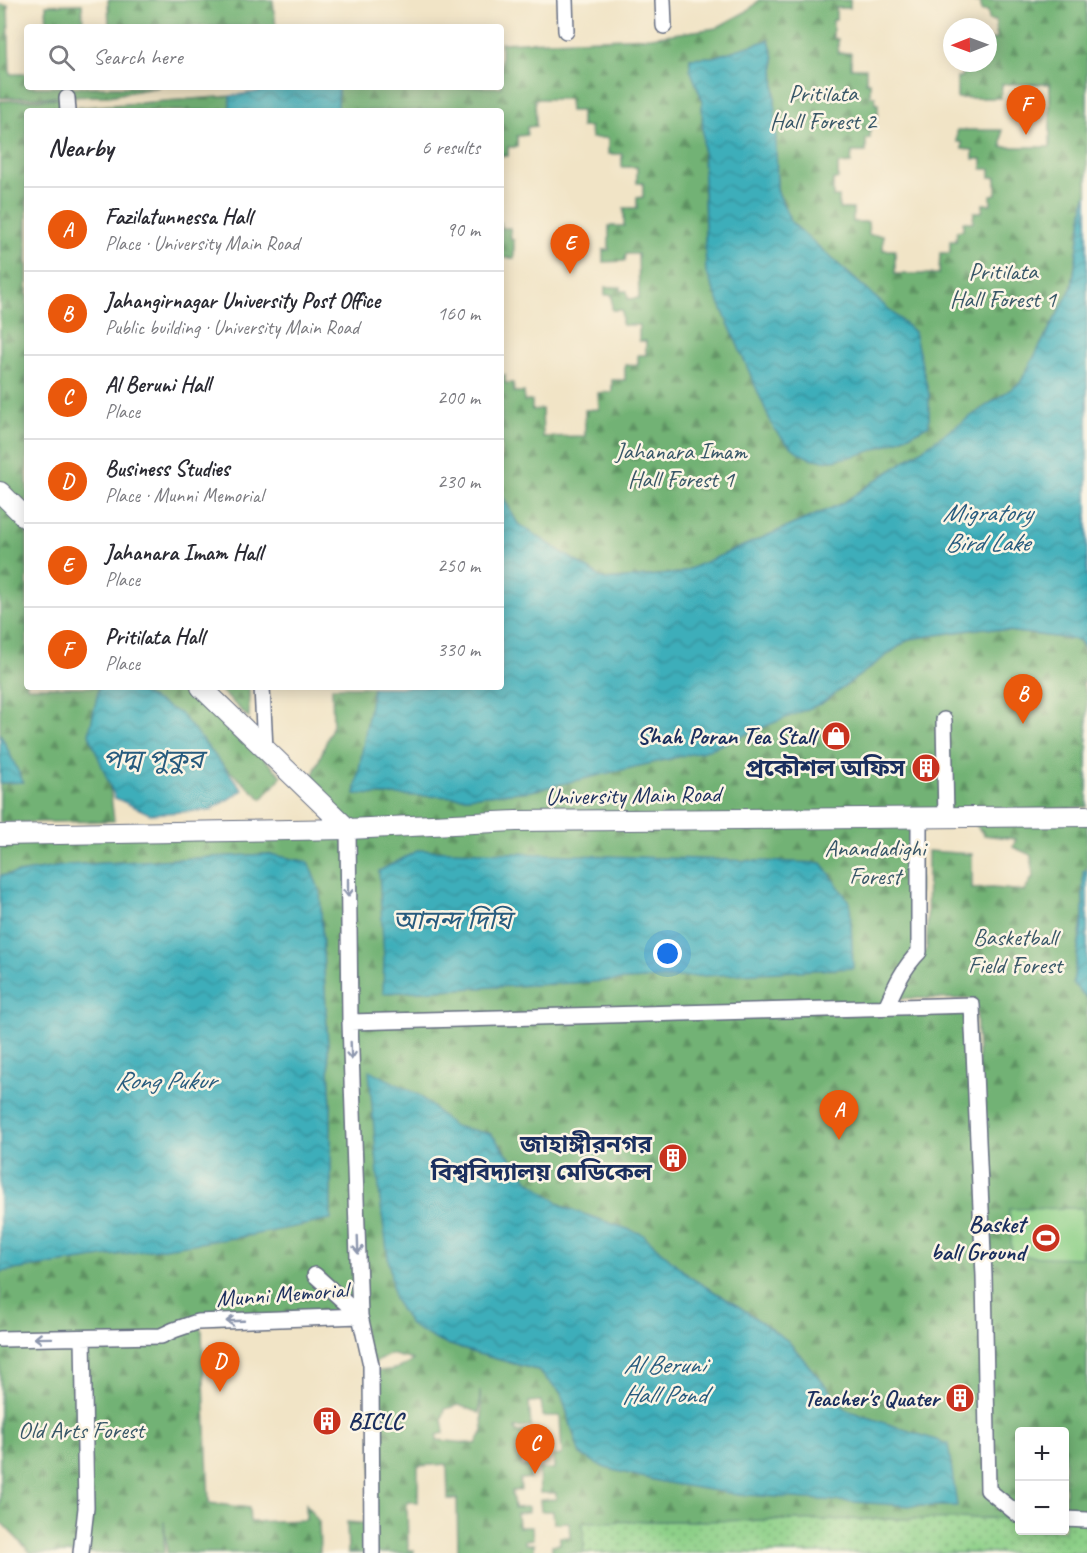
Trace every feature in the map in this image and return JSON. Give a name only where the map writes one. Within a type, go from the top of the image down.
[{"type":"street","points":[[565,0],[566,31]]},
{"type":"street","points":[[663,0],[663,26]]},
{"type":"street","points":[[0,492],[24,516]]},
{"type":"street","points":[[204,690],[348,829]]},
{"type":"street","points":[[262,690],[265,749]]},
{"type":"street","points":[[944,720],[946,817]]},
{"type":"street","name":"University Main Road","points":[[0,835],[348,829],[525,821],[1087,816]]},
{"type":"street","points":[[886,1007],[898,981],[919,952],[919,817]]},
{"type":"street","name":"Munni Memorial","points":[[0,1339],[161,1336],[197,1322],[360,1316],[350,1022],[348,829]]},
{"type":"street","points":[[350,1022],[972,1005],[984,1276],[988,1490],[1015,1512]]},
{"type":"street","points":[[315,1275],[360,1316],[372,1371],[372,1553]]},
{"type":"street","points":[[81,1553],[86,1508],[83,1338]]},
{"type":"street","points":[[1069,1519],[1087,1520]]},
{"type":"green space","points":[[108,0],[273,0],[276,24],[109,24]]},
{"type":"green space","points":[[759,0],[850,0],[850,8],[836,8],[833,38],[838,39],[838,53],[851,53],[851,68],[866,68],[866,82],[870,82],[870,96],[875,96],[875,104],[878,104],[878,115],[875,115],[875,123],[870,124],[870,138],[866,139],[866,152],[852,152],[851,163],[838,164],[838,179],[833,179],[833,197],[839,197],[839,209],[853,209],[853,222],[868,222],[869,235],[883,235],[883,250],[895,250],[895,274],[939,274],[940,253],[950,253],[950,241],[956,241],[957,231],[963,230],[963,222],[973,222],[974,212],[982,212],[983,204],[991,204],[991,195],[996,194],[996,177],[990,177],[990,169],[982,169],[982,159],[973,159],[973,150],[962,149],[962,142],[957,142],[957,130],[1002,130],[1002,147],[1050,147],[1050,84],[1002,84],[1001,98],[957,98],[957,77],[962,77],[962,72],[997,72],[997,18],[989,18],[988,11],[981,11],[981,2],[972,2],[972,0],[1087,0],[1087,194],[1072,287],[1020,383],[841,504],[680,573],[605,580],[518,524],[504,498],[504,375],[505,383],[513,383],[514,392],[524,392],[524,401],[532,401],[532,410],[542,409],[543,437],[585,436],[585,410],[599,409],[598,393],[612,392],[612,380],[625,380],[625,365],[638,365],[638,355],[646,355],[646,341],[639,341],[639,325],[622,325],[622,310],[612,310],[612,295],[605,295],[605,287],[621,287],[621,291],[627,291],[628,299],[639,298],[638,254],[626,254],[625,261],[603,262],[603,250],[609,250],[609,226],[624,226],[624,208],[637,208],[637,198],[643,197],[643,183],[637,183],[637,167],[622,167],[622,154],[608,154],[608,138],[591,138],[590,127],[581,127],[581,111],[570,111],[569,99],[535,99],[536,126],[527,127],[527,135],[517,136],[517,147],[508,147],[508,156],[504,156],[504,108],[338,108],[338,90],[504,90],[504,43],[651,37],[716,28],[749,10]],"holes":[[[769,40],[774,58],[777,190],[791,222],[914,332],[706,272],[702,99],[690,58],[713,57]]]},
{"type":"green space","points":[[82,4],[83,24],[47,24],[46,5]]},
{"type":"green space","points":[[0,5],[8,5],[10,74],[24,74],[24,90],[142,90],[109,96],[0,98]]},
{"type":"green space","points":[[230,96],[230,108],[74,108]]},
{"type":"green space","points":[[67,98],[68,108],[24,108],[24,516],[0,492],[0,101]]},
{"type":"green space","points":[[504,228],[510,228],[511,240],[514,240],[514,258],[504,258]]},
{"type":"green space","points":[[0,502],[24,526],[24,690],[98,690],[114,821],[0,823],[0,783],[23,782],[0,733]]},
{"type":"green space","points":[[984,628],[1079,640],[1085,656],[1086,668],[1083,685],[1087,696],[1087,807],[919,817],[919,952],[886,1007],[972,1005],[984,1211],[976,999],[898,998],[927,948],[928,851],[972,854],[972,889],[1025,891],[1033,876],[1031,855],[1013,847],[1016,839],[984,835],[975,824],[1087,816],[1087,870],[1083,871],[1083,914],[1073,983],[1087,998],[1087,1517],[1069,1518],[1069,1427],[1015,1427],[1015,1518],[584,1522],[584,1553],[552,1553],[552,1545],[560,1544],[560,1537],[570,1537],[569,1522],[554,1523],[553,1511],[541,1511],[540,1500],[556,1499],[556,1493],[540,1493],[539,1469],[554,1469],[553,1456],[562,1455],[560,1416],[543,1416],[541,1401],[529,1402],[531,1427],[515,1428],[516,1432],[527,1431],[527,1445],[516,1446],[517,1458],[529,1457],[529,1459],[521,1460],[522,1467],[530,1466],[530,1478],[520,1479],[521,1490],[512,1491],[514,1508],[528,1507],[528,1512],[517,1513],[518,1527],[532,1527],[533,1539],[525,1540],[525,1544],[534,1544],[534,1553],[458,1553],[457,1499],[448,1499],[447,1464],[418,1466],[418,1502],[407,1502],[408,1550],[414,1550],[414,1553],[372,1553],[372,1371],[399,1368],[413,1360],[390,1354],[371,1365],[360,1316],[198,1323],[202,1331],[209,1503],[249,1508],[250,1522],[306,1520],[306,1504],[319,1522],[320,1553],[167,1553],[164,1521],[164,1553],[31,1553],[0,1521],[0,1272],[140,1251],[331,1107],[320,893],[308,862],[268,854],[69,865],[0,876],[0,835],[348,829],[307,790],[333,725],[332,690],[373,690],[355,794],[466,797],[531,791],[578,779],[822,703],[909,639]],"holes":[[[384,958],[853,967],[384,993]],[[419,1095],[453,1126],[491,1134],[529,1181],[566,1208],[642,1235],[691,1278],[738,1306],[788,1341],[846,1410],[947,1444],[580,1455],[561,1393],[537,1370],[438,1341]],[[480,1390],[483,1431],[476,1444],[437,1440],[437,1435],[444,1433],[442,1419],[445,1409],[459,1405],[479,1413]]]},
{"type":"green space","points":[[136,690],[193,690],[282,776],[262,799]]},
{"type":"green space","points":[[220,690],[249,690],[249,718]]},
{"type":"green space","name":"Basket ball Ground","points":[[1083,1208],[1082,1258],[1012,1256],[1009,1209]]},
{"type":"green space","points":[[1069,1517],[1087,1517],[1087,1553],[584,1553],[583,1522],[1015,1518],[1015,1535],[1069,1535]]},
{"type":"green space","points":[[347,1522],[372,1524],[371,1553],[348,1553]]},
{"type":"water","points":[[769,40],[774,58],[777,190],[791,222],[914,332],[929,394],[929,425],[871,451],[838,459],[823,460],[805,456],[790,446],[774,429],[706,272],[702,99],[690,69],[690,58],[713,57]]},
{"type":"water","points":[[269,90],[338,90],[338,108],[230,108],[230,96]]},
{"type":"water","name":"Migratory Bird Lake","points":[[1087,194],[1087,650],[1079,640],[984,628],[909,639],[822,703],[708,750],[531,791],[466,797],[355,794],[372,690],[504,690],[504,498],[518,524],[605,580],[680,573],[841,504],[1020,383],[1072,287]]},
{"type":"water","name":"পদ্ম পুকুর","points":[[98,690],[136,690],[181,714],[243,790],[211,810],[150,814],[115,798],[89,734]]},
{"type":"water","points":[[0,733],[23,782],[0,783]]},
{"type":"water","name":"আনন্দ দিঘি","points":[[419,850],[822,863],[850,903],[853,968],[383,993],[384,958],[379,871]]},
{"type":"water","name":"Rong Pukur","points":[[268,854],[308,862],[320,892],[331,1107],[331,1220],[247,1236],[0,1272],[0,876],[69,865]]},
{"type":"water","points":[[1087,870],[1087,998],[1073,984],[1083,918],[1083,871]]},
{"type":"water","name":"Al Beruni Hall Pond","points":[[369,1070],[419,1095],[453,1126],[491,1134],[529,1181],[566,1208],[642,1234],[691,1278],[738,1306],[788,1341],[846,1410],[948,1444],[957,1506],[913,1506],[734,1494],[662,1482],[605,1468],[580,1454],[561,1393],[537,1370],[438,1341],[410,1325],[394,1299],[380,1200]]},
{"type":"place","name":"Pritilata Hall","points":[[1026,135]]},
{"type":"place","name":"Jahanara Imam Hall","points":[[570,274]]},
{"type":"place","name":"Jahangirnagar University Post Office","points":[[1023,724]]},
{"type":"place","name":"Shah Poran Tea Stall","points":[[836,736]]},
{"type":"place","name":"প্রকৌশল অফিস","points":[[926,768]]},
{"type":"place","name":"Fazilatunnessa Hall","points":[[839,1140]]},
{"type":"place","name":"জাহাঙ্গীরনগর বিশ্ববিদ্যালয় মেডিকেল","points":[[673,1158]]},
{"type":"place","name":"Basket ball Ground","points":[[1046,1238]]},
{"type":"place","name":"Business Studies","points":[[220,1392]]},
{"type":"place","name":"Teacher's Quater","points":[[960,1398]]},
{"type":"place","name":"BICLC","points":[[327,1421]]},
{"type":"place","name":"Al Beruni Hall","points":[[535,1474]]},
{"type":"park label","name":"Pritilata Hall Forest 2","points":[[823,107]]},
{"type":"park label","name":"Pritilata Hall Forest 1","points":[[1003,285]]},
{"type":"park label","name":"Jahanara Imam Hall Forest 1","points":[[681,465]]},
{"type":"park label","name":"Anandadighi Forest","points":[[875,862]]},
{"type":"park label","name":"Basketball Field Forest","points":[[1015,951]]},
{"type":"park label","name":"Old Arts Forest","points":[[81,1430]]}]
